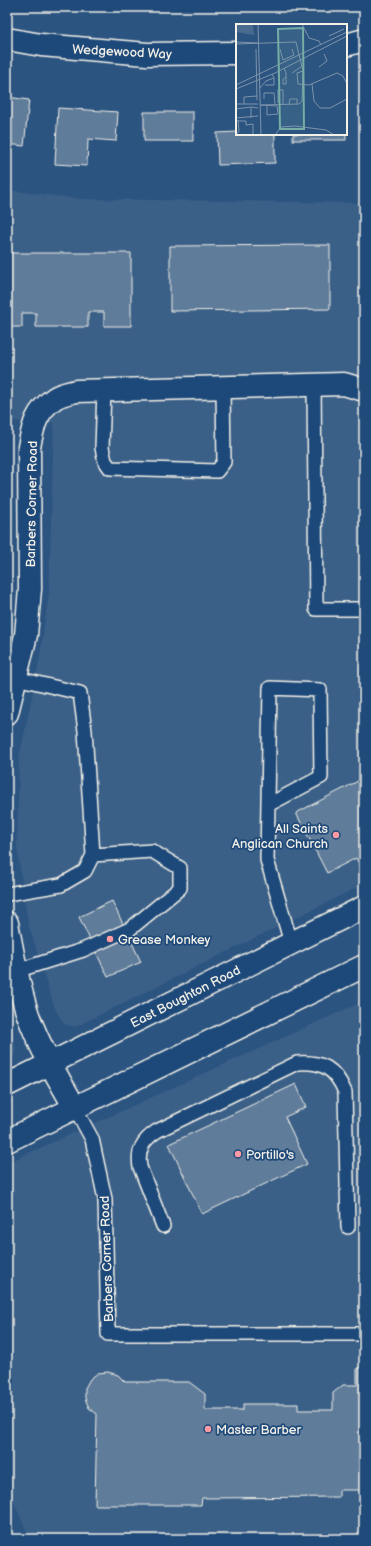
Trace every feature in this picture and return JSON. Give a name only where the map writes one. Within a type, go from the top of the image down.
[{"type":"street","name":"Wedgewood Way","points":[[7,39],[41,45],[147,54],[236,53]]},
{"type":"street","points":[[347,45],[364,40]]},
{"type":"street","name":"Barbers Corner Road","points":[[7,714],[12,677],[26,635],[30,589],[29,446],[33,425],[42,410],[56,398],[76,390],[314,384],[354,387],[364,376]]},
{"type":"street","name":"East Boughton Road","points":[[7,1085],[364,907]]},
{"type":"street","name":"Barbers Corner Road","points":[[7,923],[16,971],[28,1016],[49,1064],[75,1108]]},
{"type":"street","points":[[7,1141],[364,966]]},
{"type":"lane","points":[[314,384],[316,609],[364,609]]},
{"type":"lane","points":[[104,390],[102,448],[104,461],[110,468],[217,471],[224,462],[223,387]]},
{"type":"lane","points":[[7,894],[60,885],[85,871],[93,855],[85,731],[80,693],[12,677]]},
{"type":"lane","points":[[268,805],[321,777],[320,690],[270,688],[267,860],[291,943]]},
{"type":"lane","points":[[16,971],[84,950],[130,929],[180,888],[180,868],[152,851],[93,855]]},
{"type":"lane","points":[[163,1226],[140,1167],[140,1150],[144,1142],[158,1131],[297,1063],[309,1062],[322,1064],[332,1071],[340,1080],[345,1092],[348,1227]]},
{"type":"lane","name":"Barbers Corner Road","points":[[75,1108],[92,1139],[105,1199],[108,1334],[364,1334]]},
{"type":"shaded area","points":[[7,190],[80,199],[364,203],[364,884],[75,1027],[64,1024],[55,1009],[28,923],[17,847],[19,759],[39,663],[49,593],[54,423],[7,421]]},
{"type":"shaded area","points":[[7,995],[16,1051],[7,1073]]},
{"type":"shaded area","points":[[364,1001],[364,1539],[30,1539],[7,1487],[7,1163]]},
{"type":"building","points":[[7,97],[29,100],[24,146],[7,144]]},
{"type":"building","points":[[58,108],[118,112],[116,141],[88,139],[87,166],[55,164]]},
{"type":"building","points":[[144,112],[193,112],[193,141],[144,141]]},
{"type":"building","points":[[236,132],[236,135],[275,135],[275,163],[218,165],[217,133]]},
{"type":"building","points":[[293,135],[346,135],[346,140],[293,140]]},
{"type":"building","points":[[330,245],[330,309],[170,311],[170,246]]},
{"type":"building","points":[[7,253],[131,253],[131,326],[104,326],[104,312],[88,312],[88,327],[36,327],[36,313],[22,313],[22,327],[7,327]]},
{"type":"building","name":"All Saints Anglican Church","points":[[364,778],[364,865],[360,866],[356,858],[327,873],[296,813]]},
{"type":"building","name":"Grease Monkey","points":[[112,901],[141,962],[108,977],[79,917]]},
{"type":"building","name":"Portillo's","points":[[296,1084],[306,1107],[285,1117],[307,1164],[202,1214],[169,1144]]},
{"type":"building","points":[[357,1368],[364,1368],[364,1490],[339,1490],[339,1497],[202,1498],[201,1505],[95,1505],[97,1414],[89,1408],[85,1398],[85,1388],[90,1379],[98,1373],[108,1372],[118,1375],[125,1382],[189,1382],[205,1394],[205,1410],[243,1410],[243,1404],[298,1404],[298,1410],[333,1410],[333,1393],[343,1385],[357,1385]]},
{"type":"place","name":"All Saints Anglican Church","points":[[336,835]]},
{"type":"place","name":"Grease Monkey","points":[[110,939]]},
{"type":"place","name":"Portillo's","points":[[238,1154]]},
{"type":"place","name":"Master Barber","points":[[208,1429]]}]
